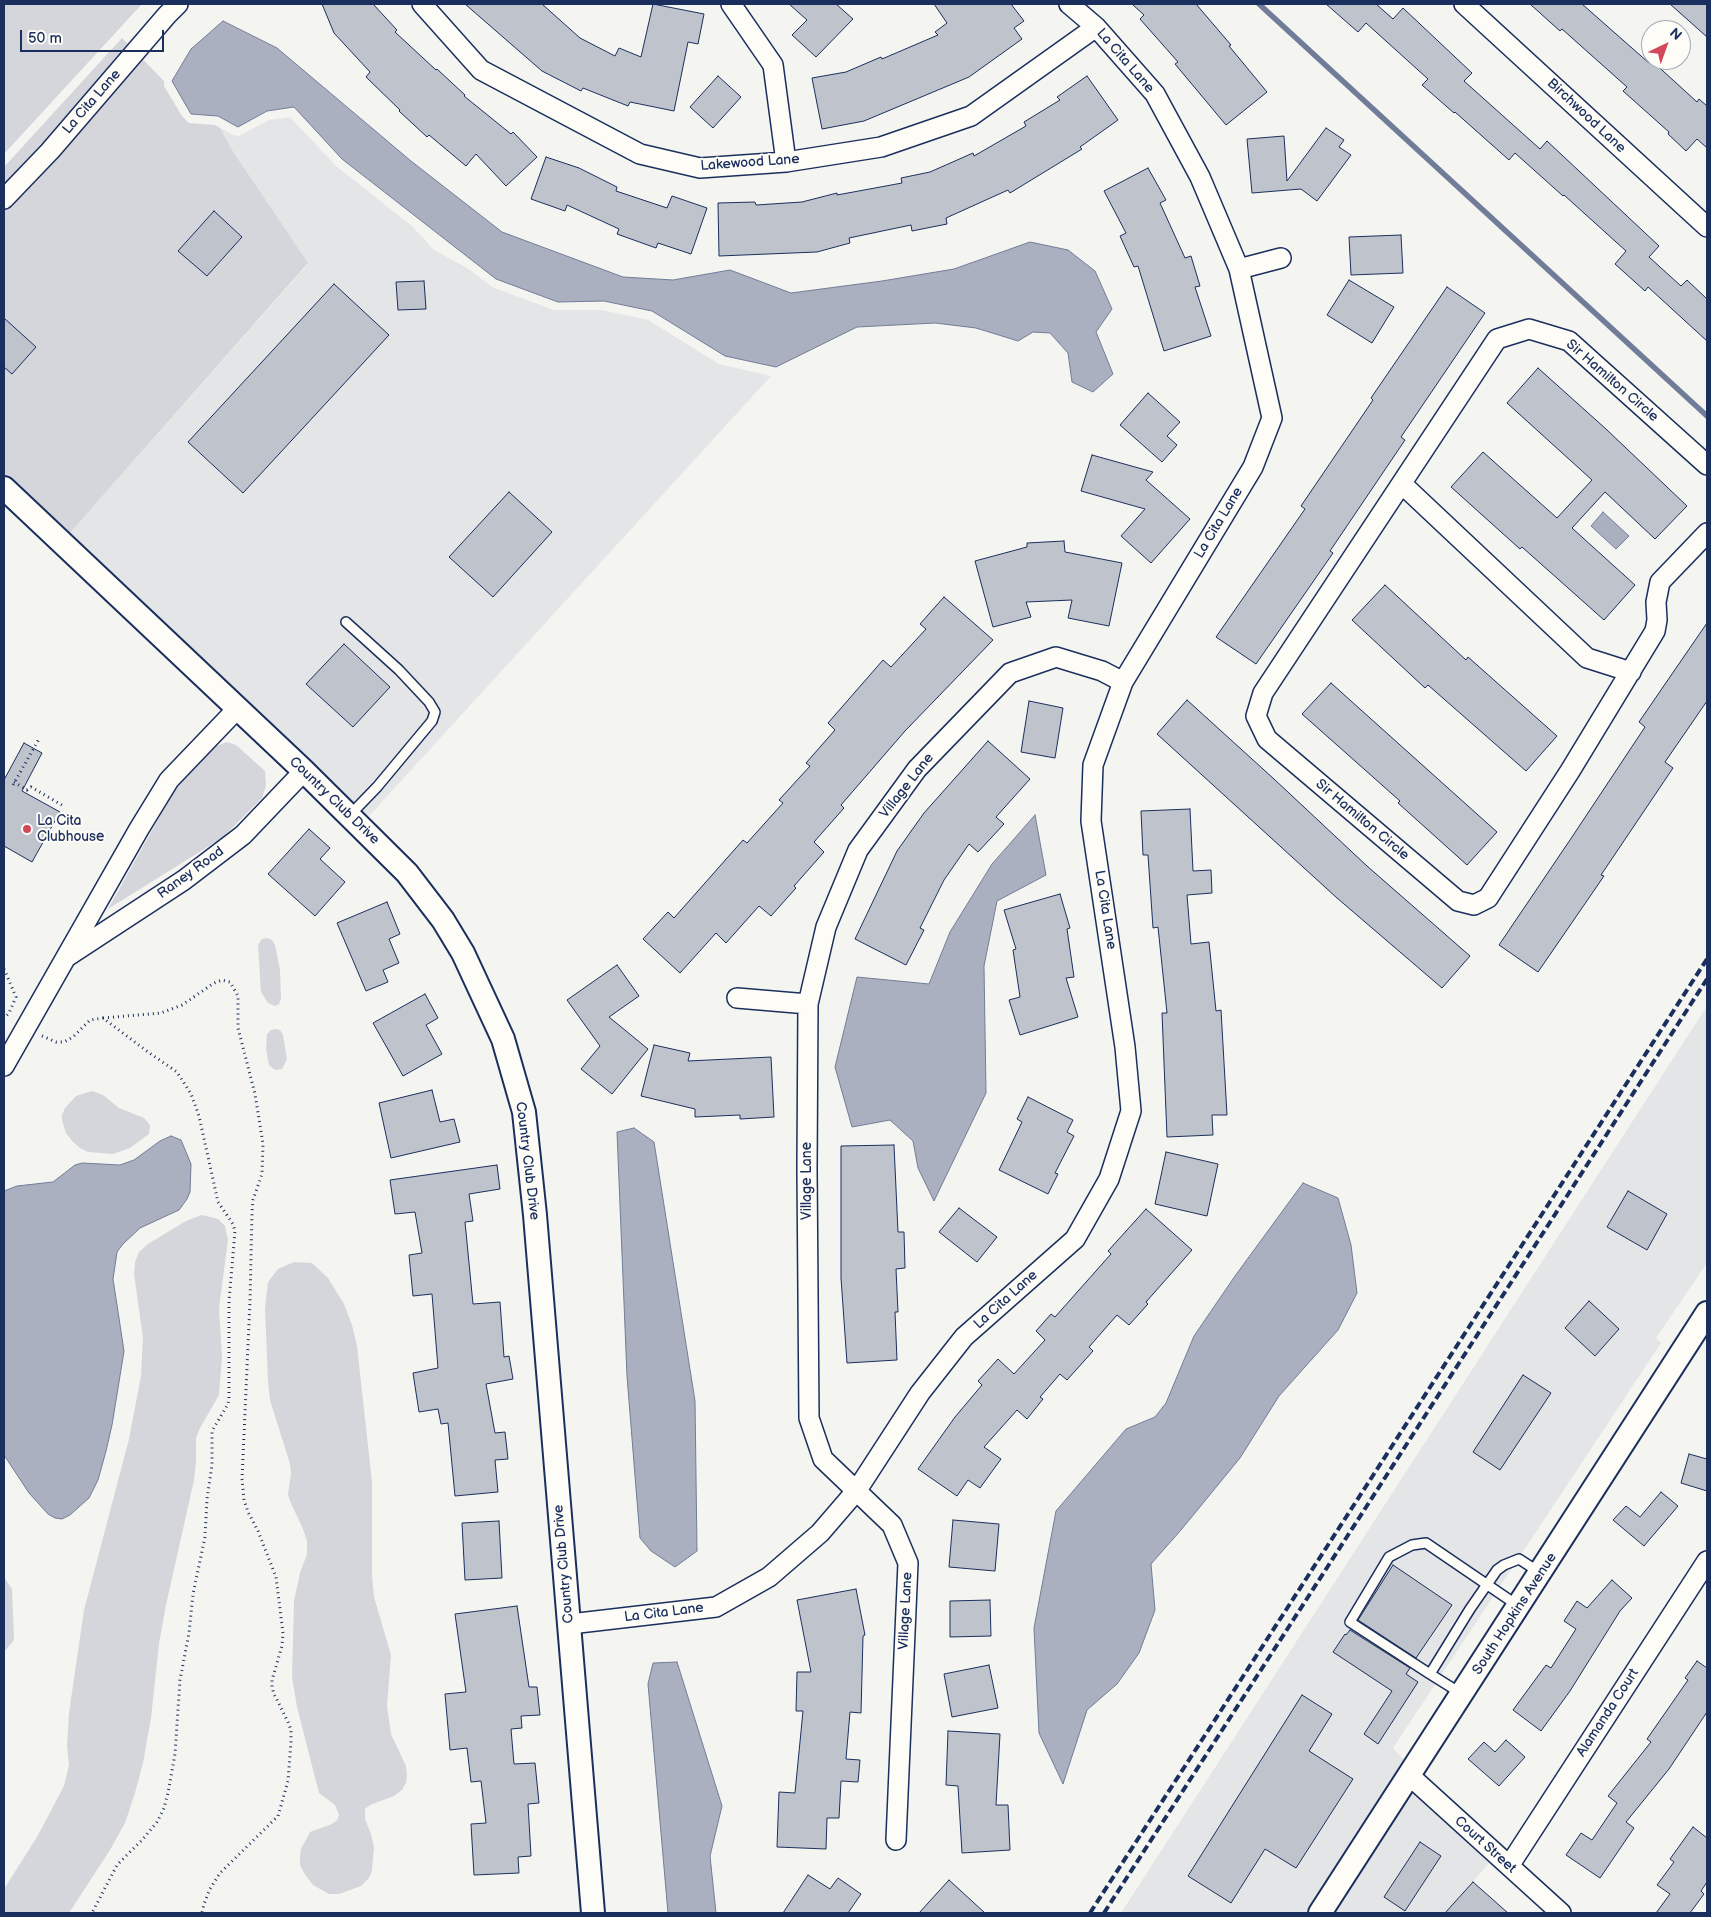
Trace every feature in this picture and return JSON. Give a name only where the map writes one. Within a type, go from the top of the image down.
[{"type":"street","name":"La Cita Lane","points":[[4,199],[50,151],[178,4]]},
{"type":"street","name":"Lakewood Lane","points":[[422,4],[481,70],[640,154],[700,168],[786,162],[881,147],[971,116],[1096,27]]},
{"type":"street","points":[[731,4],[773,65],[786,162]]},
{"type":"street","name":"La Cita Lane","points":[[570,1624],[716,1607],[769,1577],[820,1533],[857,1490],[920,1394],[964,1337],[1076,1238],[1109,1179],[1115,1162],[1131,1110],[1125,1047],[1091,821],[1093,765],[1123,682],[1253,467],[1272,418],[1239,269],[1200,177],[1155,94],[1096,27],[1069,4]]},
{"type":"street","name":"Birchwood Lane","points":[[1464,4],[1707,227]]},
{"type":"street","points":[[1239,269],[1281,258]]},
{"type":"street","name":"Sir Hamilton Circle","points":[[1707,464],[1569,341],[1529,328],[1497,339],[1263,693],[1256,716],[1267,739],[1458,901],[1474,905],[1488,898],[1570,771],[1655,631],[1657,620],[1656,602],[1660,582],[1707,532]]},
{"type":"street","points":[[1402,484],[1588,658],[1631,672]]},
{"type":"street","name":"Country Club Drive","points":[[4,488],[304,771],[407,873],[443,920],[467,962],[503,1039],[524,1112],[570,1624],[593,1913]]},
{"type":"street","name":"Village Lane","points":[[896,1840],[908,1563],[892,1525],[823,1459],[809,1418],[808,1004],[826,927],[858,850],[917,769],[1010,673],[1056,657],[1102,671],[1123,682]]},
{"type":"street","name":"Raney Road","points":[[4,1066],[139,828],[169,780],[237,709]]},
{"type":"street","name":"Raney Road","points":[[64,958],[184,880],[243,835],[304,771]]},
{"type":"street","points":[[737,998],[808,1004]]},
{"type":"street","name":"South Hopkins Avenue","points":[[1320,1913],[1707,1313]]},
{"type":"street","name":"Alamanda Court","points":[[1509,1866],[1707,1561]]},
{"type":"street","name":"Court Street","points":[[1410,1776],[1561,1913]]},
{"type":"lane","points":[[346,622],[398,670],[429,702],[435,712],[432,721],[377,787],[349,816]]},
{"type":"lane","points":[[1462,1694],[1350,1622],[1389,1557],[1412,1544],[1426,1544],[1519,1607]]},
{"type":"lane","points":[[1430,1674],[1496,1570],[1518,1559],[1541,1573]]},
{"type":"path","points":[[39,739],[13,784],[27,790],[31,787],[62,805]]},
{"type":"path","points":[[4,969],[16,997],[9,1014],[4,1018]]},
{"type":"path","points":[[9,1014],[47,1040],[64,1042],[73,1037],[90,1020],[161,1013],[182,1005],[214,983],[222,980],[230,982],[238,996],[238,1028],[255,1094],[263,1144],[262,1174],[253,1200],[252,1212],[242,1479],[244,1500],[248,1512],[258,1531],[276,1577],[282,1646],[272,1680],[272,1687],[291,1730],[291,1741],[288,1781],[278,1816],[220,1873],[210,1889],[202,1913]]},
{"type":"path","points":[[92,1913],[117,1865],[157,1822],[164,1808],[168,1792],[175,1754],[180,1680],[189,1633],[193,1594],[205,1537],[206,1499],[212,1465],[212,1431],[228,1404],[229,1398],[229,1301],[235,1242],[233,1224],[218,1202],[199,1116],[183,1079],[177,1072],[103,1018]]},
{"type":"shaded area","points":[[4,4],[142,4],[4,154]]},
{"type":"shaded area","points":[[122,38],[164,81],[164,86],[182,116],[189,123],[215,125],[220,128],[234,153],[308,263],[69,534],[4,473],[4,167]]},
{"type":"shaded area","points":[[290,117],[336,166],[413,227],[434,250],[467,268],[492,287],[554,310],[602,310],[648,320],[719,364],[771,376],[369,816],[326,778],[69,534],[308,264],[234,153],[220,128],[239,136],[269,120]]},
{"type":"shaded area","points":[[227,742],[236,745],[265,771],[266,786],[262,798],[222,838],[108,909],[174,791],[211,748]]},
{"type":"shaded area","points":[[262,939],[272,940],[275,945],[280,970],[281,999],[279,1004],[275,1006],[268,1003],[261,992],[258,945]]},
{"type":"shaded area","points":[[1707,1006],[1707,1263],[1656,1338],[1661,1343],[1393,1748],[1407,1763],[1309,1913],[1121,1913]]},
{"type":"shaded area","points":[[275,1029],[280,1030],[283,1035],[287,1059],[282,1069],[275,1070],[269,1065],[266,1049],[267,1034]]},
{"type":"shaded area","points":[[92,1091],[103,1095],[119,1108],[144,1118],[150,1125],[149,1134],[130,1148],[113,1154],[88,1152],[80,1148],[66,1133],[62,1115],[65,1108],[76,1096]]},
{"type":"shaded area","points":[[202,1215],[218,1219],[225,1226],[228,1240],[219,1308],[222,1357],[219,1395],[196,1438],[194,1480],[166,1605],[159,1644],[151,1718],[143,1763],[135,1793],[125,1823],[110,1850],[69,1913],[4,1913],[4,1889],[37,1837],[64,1786],[69,1765],[67,1746],[69,1713],[84,1610],[129,1439],[141,1376],[143,1338],[134,1274],[135,1262],[139,1252],[148,1244],[186,1221]]},
{"type":"shaded area","points":[[294,1262],[312,1263],[328,1278],[344,1304],[357,1346],[372,1482],[372,1576],[374,1597],[391,1655],[387,1706],[391,1734],[406,1766],[407,1775],[406,1783],[402,1790],[394,1796],[370,1805],[365,1809],[365,1819],[374,1847],[372,1871],[369,1878],[361,1886],[339,1894],[329,1894],[313,1885],[300,1865],[301,1849],[310,1832],[332,1824],[339,1815],[335,1805],[319,1793],[297,1707],[292,1677],[294,1601],[300,1573],[307,1554],[307,1541],[288,1494],[291,1474],[290,1464],[270,1400],[265,1309],[268,1282],[278,1269]]},
{"type":"shaded area","points":[[4,1577],[12,1589],[14,1640],[4,1652]]},
{"type":"shaded area","points":[[1411,1792],[1489,1863],[1446,1913],[1332,1913]]},
{"type":"water","points":[[223,21],[277,48],[411,161],[502,232],[623,277],[673,280],[730,270],[791,293],[954,269],[1030,242],[1068,250],[1095,271],[1112,309],[1096,332],[1113,374],[1093,392],[1072,382],[1068,353],[1050,333],[1033,332],[1018,341],[976,328],[935,323],[857,327],[776,367],[725,356],[652,311],[604,301],[558,302],[496,279],[342,159],[294,107],[267,111],[238,127],[218,116],[191,114],[172,81],[191,49]]},
{"type":"water","points":[[1603,512],[1629,536],[1616,549],[1591,526]]},
{"type":"water","points":[[1035,815],[1046,875],[997,901],[984,966],[986,1093],[934,1201],[918,1168],[913,1141],[890,1120],[852,1127],[835,1067],[857,977],[929,984],[950,932],[992,864]]},
{"type":"water","points":[[634,1128],[654,1142],[695,1401],[697,1551],[675,1567],[651,1551],[640,1538],[627,1376],[617,1132]]},
{"type":"water","points":[[171,1136],[181,1140],[191,1164],[190,1192],[179,1210],[140,1228],[117,1252],[113,1279],[124,1351],[106,1451],[98,1480],[89,1498],[70,1515],[62,1519],[55,1518],[48,1514],[29,1493],[4,1455],[4,1191],[17,1186],[53,1182],[75,1165],[82,1163],[120,1165],[134,1160],[160,1141]]},
{"type":"water","points":[[1303,1183],[1338,1198],[1351,1245],[1357,1293],[1338,1330],[1279,1396],[1240,1458],[1151,1564],[1155,1610],[1139,1653],[1117,1684],[1087,1710],[1063,1784],[1039,1733],[1034,1628],[1056,1511],[1126,1429],[1155,1417],[1166,1403],[1194,1336]]},
{"type":"water","points":[[677,1662],[722,1806],[710,1856],[716,1913],[668,1913],[648,1684],[653,1663]]},
{"type":"building","points":[[322,4],[373,4],[397,30],[395,32],[464,96],[511,134],[513,132],[537,157],[506,186],[476,154],[466,166],[429,135],[427,137],[366,77],[370,72],[334,33]]},
{"type":"building","points":[[465,4],[542,4],[580,38],[615,56],[619,48],[641,57],[653,4],[704,14],[698,44],[688,42],[674,111],[630,102],[628,106],[583,88],[581,91],[542,71]]},
{"type":"building","points":[[789,4],[836,4],[853,19],[816,57],[792,35],[807,20]]},
{"type":"building","points":[[934,4],[1011,4],[1024,21],[1014,28],[1022,39],[969,77],[864,121],[822,129],[812,78],[846,72],[938,35],[935,32],[947,23]]},
{"type":"building","points":[[1132,4],[1196,4],[1267,92],[1226,125],[1175,64],[1178,62],[1140,19],[1144,15]]},
{"type":"building","points":[[1326,4],[1376,4],[1393,19],[1403,8],[1472,73],[1464,81],[1540,149],[1547,141],[1659,246],[1649,257],[1681,286],[1687,280],[1707,299],[1707,341],[1648,287],[1645,291],[1615,264],[1626,251],[1564,195],[1515,153],[1509,160],[1454,113],[1422,85],[1428,79],[1366,23],[1358,32]]},
{"type":"building","points":[[1530,4],[1582,4],[1641,56],[1641,70],[1662,70],[1697,102],[1699,99],[1707,106],[1707,148],[1697,139],[1686,151],[1668,134],[1669,132],[1623,91],[1627,87],[1562,29],[1560,31]]},
{"type":"building","points":[[1670,4],[1707,4],[1707,37],[1691,23],[1691,20],[1688,20]]},
{"type":"building","points":[[718,76],[741,97],[713,128],[690,107]]},
{"type":"building","points":[[1087,76],[1118,120],[1080,147],[1082,149],[1010,193],[1008,190],[946,218],[947,224],[912,231],[911,225],[849,238],[850,243],[817,252],[719,256],[718,203],[755,202],[756,205],[802,202],[837,193],[837,195],[902,183],[901,178],[930,172],[973,153],[974,156],[1026,126],[1024,122],[1060,100],[1057,97]]},
{"type":"building","points":[[1326,128],[1344,140],[1339,147],[1351,155],[1317,201],[1301,189],[1252,193],[1247,139],[1284,136],[1287,181]]},
{"type":"building","points":[[546,157],[579,168],[617,187],[616,191],[667,208],[672,196],[707,208],[691,254],[658,243],[656,248],[617,234],[619,229],[567,205],[565,211],[531,199]]},
{"type":"building","points":[[1148,168],[1166,200],[1160,203],[1185,258],[1191,256],[1200,286],[1195,287],[1211,336],[1164,351],[1138,266],[1134,267],[1120,236],[1126,233],[1104,191]]},
{"type":"building","points":[[214,211],[242,237],[207,276],[178,251]]},
{"type":"building","points":[[1401,235],[1403,273],[1351,275],[1349,237]]},
{"type":"building","points":[[1349,280],[1394,307],[1372,343],[1327,315]]},
{"type":"building","points":[[424,281],[426,309],[398,310],[396,282]]},
{"type":"building","points":[[334,284],[389,335],[243,493],[188,442]]},
{"type":"building","points":[[1447,287],[1485,313],[1401,437],[1405,440],[1330,551],[1333,553],[1256,664],[1216,637],[1305,509],[1301,506],[1373,400],[1371,398]]},
{"type":"building","points":[[4,318],[36,347],[12,374],[4,367]]},
{"type":"building","points":[[1538,368],[1687,506],[1655,539],[1605,492],[1572,528],[1635,585],[1604,620],[1522,547],[1520,549],[1451,487],[1483,452],[1557,518],[1592,480],[1507,403]]},
{"type":"building","points":[[1148,393],[1180,422],[1167,436],[1177,445],[1162,462],[1120,425]]},
{"type":"building","points":[[1092,455],[1153,472],[1146,480],[1190,519],[1151,563],[1121,536],[1145,509],[1081,491]]},
{"type":"building","points":[[509,492],[552,532],[493,597],[449,557]]},
{"type":"building","points":[[1064,541],[1065,552],[1122,563],[1109,626],[1068,618],[1072,600],[1026,602],[1031,617],[993,627],[975,561],[1027,547],[1027,543]]},
{"type":"building","points":[[1385,585],[1466,660],[1468,657],[1557,736],[1526,771],[1428,685],[1425,688],[1352,620]]},
{"type":"building","points":[[944,597],[993,640],[905,731],[841,805],[844,808],[814,842],[824,852],[771,916],[759,906],[726,943],[716,933],[680,973],[643,939],[668,912],[674,918],[743,840],[747,843],[783,803],[779,800],[810,766],[806,763],[835,730],[828,723],[883,660],[891,667],[926,629],[920,624]]},
{"type":"building","points":[[1707,623],[1707,701],[1665,762],[1673,768],[1601,875],[1604,876],[1538,972],[1499,945],[1645,727],[1639,722]]},
{"type":"building","points":[[344,644],[390,687],[353,727],[306,684]]},
{"type":"building","points":[[1331,683],[1497,832],[1467,865],[1398,803],[1400,801],[1302,714]]},
{"type":"building","points":[[1187,700],[1367,866],[1470,956],[1442,988],[1337,898],[1157,734]]},
{"type":"building","points":[[1029,701],[1063,708],[1055,758],[1021,752]]},
{"type":"building","points":[[988,741],[1030,779],[996,817],[1004,824],[978,852],[969,844],[944,880],[920,928],[924,930],[906,965],[855,939],[897,851],[924,813]]},
{"type":"building","name":"La Cita Clubhouse","points":[[24,743],[42,753],[22,791],[60,812],[32,862],[4,846],[4,780]]},
{"type":"building","points":[[1190,809],[1193,871],[1211,870],[1212,893],[1187,895],[1191,944],[1209,942],[1216,1011],[1221,1010],[1227,1115],[1212,1115],[1213,1135],[1167,1137],[1162,1013],[1167,1013],[1158,927],[1153,928],[1148,855],[1143,855],[1141,811]]},
{"type":"building","points":[[309,829],[330,848],[320,859],[345,882],[315,916],[268,874]]},
{"type":"building","points":[[1060,894],[1070,928],[1067,929],[1074,977],[1066,978],[1078,1017],[1020,1035],[1009,1000],[1020,997],[1013,950],[1016,949],[1004,910]]},
{"type":"building","points":[[387,902],[400,934],[389,939],[399,963],[383,970],[388,982],[366,991],[337,923]]},
{"type":"building","points":[[617,965],[639,996],[609,1017],[648,1049],[612,1094],[581,1069],[600,1046],[567,1000]]},
{"type":"building","points":[[425,994],[438,1018],[426,1025],[442,1054],[403,1076],[373,1023]]},
{"type":"building","points":[[654,1045],[690,1053],[688,1061],[771,1057],[774,1117],[740,1119],[740,1115],[695,1117],[695,1109],[641,1096]]},
{"type":"building","points":[[432,1090],[440,1122],[454,1119],[460,1142],[391,1158],[379,1103]]},
{"type":"building","points":[[1028,1097],[1073,1120],[1067,1132],[1074,1136],[1055,1173],[1058,1174],[1048,1194],[999,1170],[1022,1122],[1017,1119]]},
{"type":"building","points":[[894,1145],[898,1232],[904,1232],[905,1268],[896,1269],[898,1312],[895,1312],[897,1360],[847,1363],[841,1278],[841,1146]]},
{"type":"building","points":[[1166,1152],[1218,1164],[1207,1216],[1155,1204]]},
{"type":"building","points":[[497,1165],[500,1189],[469,1194],[473,1221],[465,1222],[473,1304],[500,1302],[504,1357],[509,1356],[513,1379],[486,1384],[495,1433],[505,1432],[508,1459],[495,1460],[498,1492],[455,1496],[448,1423],[441,1424],[438,1409],[419,1412],[413,1373],[438,1368],[432,1294],[413,1296],[409,1255],[422,1253],[415,1212],[395,1214],[390,1180]]},
{"type":"building","points":[[1628,1191],[1667,1214],[1647,1250],[1607,1227]]},
{"type":"building","points":[[959,1208],[997,1237],[977,1262],[939,1232]]},
{"type":"building","points":[[1146,1209],[1192,1250],[1146,1302],[1148,1304],[1129,1325],[1117,1315],[1089,1347],[1093,1351],[1067,1380],[1060,1374],[1040,1397],[1043,1399],[1027,1419],[1017,1410],[984,1447],[1001,1459],[980,1488],[968,1480],[957,1496],[918,1469],[955,1417],[982,1385],[978,1381],[998,1359],[1014,1374],[1045,1340],[1036,1331],[1051,1314],[1055,1317],[1111,1254],[1108,1251]]},
{"type":"building","points":[[1589,1301],[1619,1329],[1595,1356],[1565,1328]]},
{"type":"building","points":[[1523,1375],[1551,1393],[1500,1470],[1473,1452]]},
{"type":"building","points":[[1689,1454],[1707,1459],[1707,1491],[1681,1483]]},
{"type":"building","points":[[1661,1492],[1678,1506],[1644,1546],[1613,1520],[1626,1506],[1640,1517]]},
{"type":"building","points":[[953,1520],[999,1524],[995,1571],[949,1567]]},
{"type":"building","points":[[499,1521],[502,1578],[465,1580],[462,1523]]},
{"type":"building","points":[[1393,1565],[1452,1605],[1416,1658],[1358,1620]]},
{"type":"building","points":[[1612,1580],[1632,1598],[1620,1611],[1570,1691],[1541,1731],[1513,1710],[1546,1665],[1551,1668],[1576,1629],[1564,1621],[1577,1601],[1587,1608]]},
{"type":"building","points":[[856,1589],[865,1635],[863,1636],[861,1713],[850,1712],[846,1759],[860,1760],[858,1782],[841,1781],[839,1818],[827,1818],[826,1849],[777,1847],[779,1792],[795,1793],[803,1711],[796,1711],[797,1672],[811,1672],[797,1600]]},
{"type":"building","points":[[990,1600],[991,1636],[950,1637],[950,1601]]},
{"type":"building","points":[[517,1606],[529,1687],[537,1687],[540,1715],[521,1716],[522,1728],[511,1729],[514,1764],[535,1763],[539,1803],[528,1804],[531,1856],[518,1857],[519,1873],[474,1875],[471,1824],[486,1823],[481,1781],[471,1782],[467,1748],[450,1750],[445,1694],[466,1692],[455,1614]]},
{"type":"building","points":[[1350,1630],[1410,1668],[1406,1674],[1418,1682],[1378,1744],[1364,1734],[1392,1691],[1333,1652],[1345,1634]]},
{"type":"building","points":[[1697,1661],[1707,1668],[1707,1712],[1669,1769],[1626,1822],[1634,1828],[1600,1878],[1566,1855],[1581,1833],[1592,1840],[1617,1803],[1608,1796],[1651,1742],[1647,1739],[1688,1680],[1685,1678]]},
{"type":"building","points":[[989,1665],[998,1708],[952,1717],[944,1674]]},
{"type":"building","points":[[1302,1695],[1332,1714],[1309,1751],[1353,1779],[1296,1868],[1265,1849],[1231,1903],[1188,1876]]},
{"type":"building","points":[[948,1731],[1000,1734],[996,1805],[1008,1805],[1010,1850],[962,1853],[958,1786],[946,1785]]},
{"type":"building","points":[[1506,1740],[1525,1757],[1499,1786],[1468,1759],[1484,1742],[1495,1752]]},
{"type":"building","points":[[1693,1827],[1707,1838],[1707,1882],[1701,1891],[1704,1894],[1690,1913],[1656,1913],[1670,1894],[1657,1885],[1674,1862],[1670,1859]]},
{"type":"building","points":[[1420,1842],[1441,1856],[1405,1911],[1384,1897]]},
{"type":"building","points":[[808,1875],[830,1889],[838,1878],[861,1894],[848,1913],[783,1913]]},
{"type":"building","points":[[949,1880],[985,1913],[919,1913]]},
{"type":"building","points":[[1473,1882],[1508,1913],[1445,1913]]},
{"type":"waterway","points":[[1259,4],[1707,416]]},
{"type":"railway","points":[[1090,1913],[1707,959]]},
{"type":"railway","points":[[1104,1913],[1707,979]]},
{"type":"place","name":"La Cita Clubhouse","points":[[27,829]]}]
